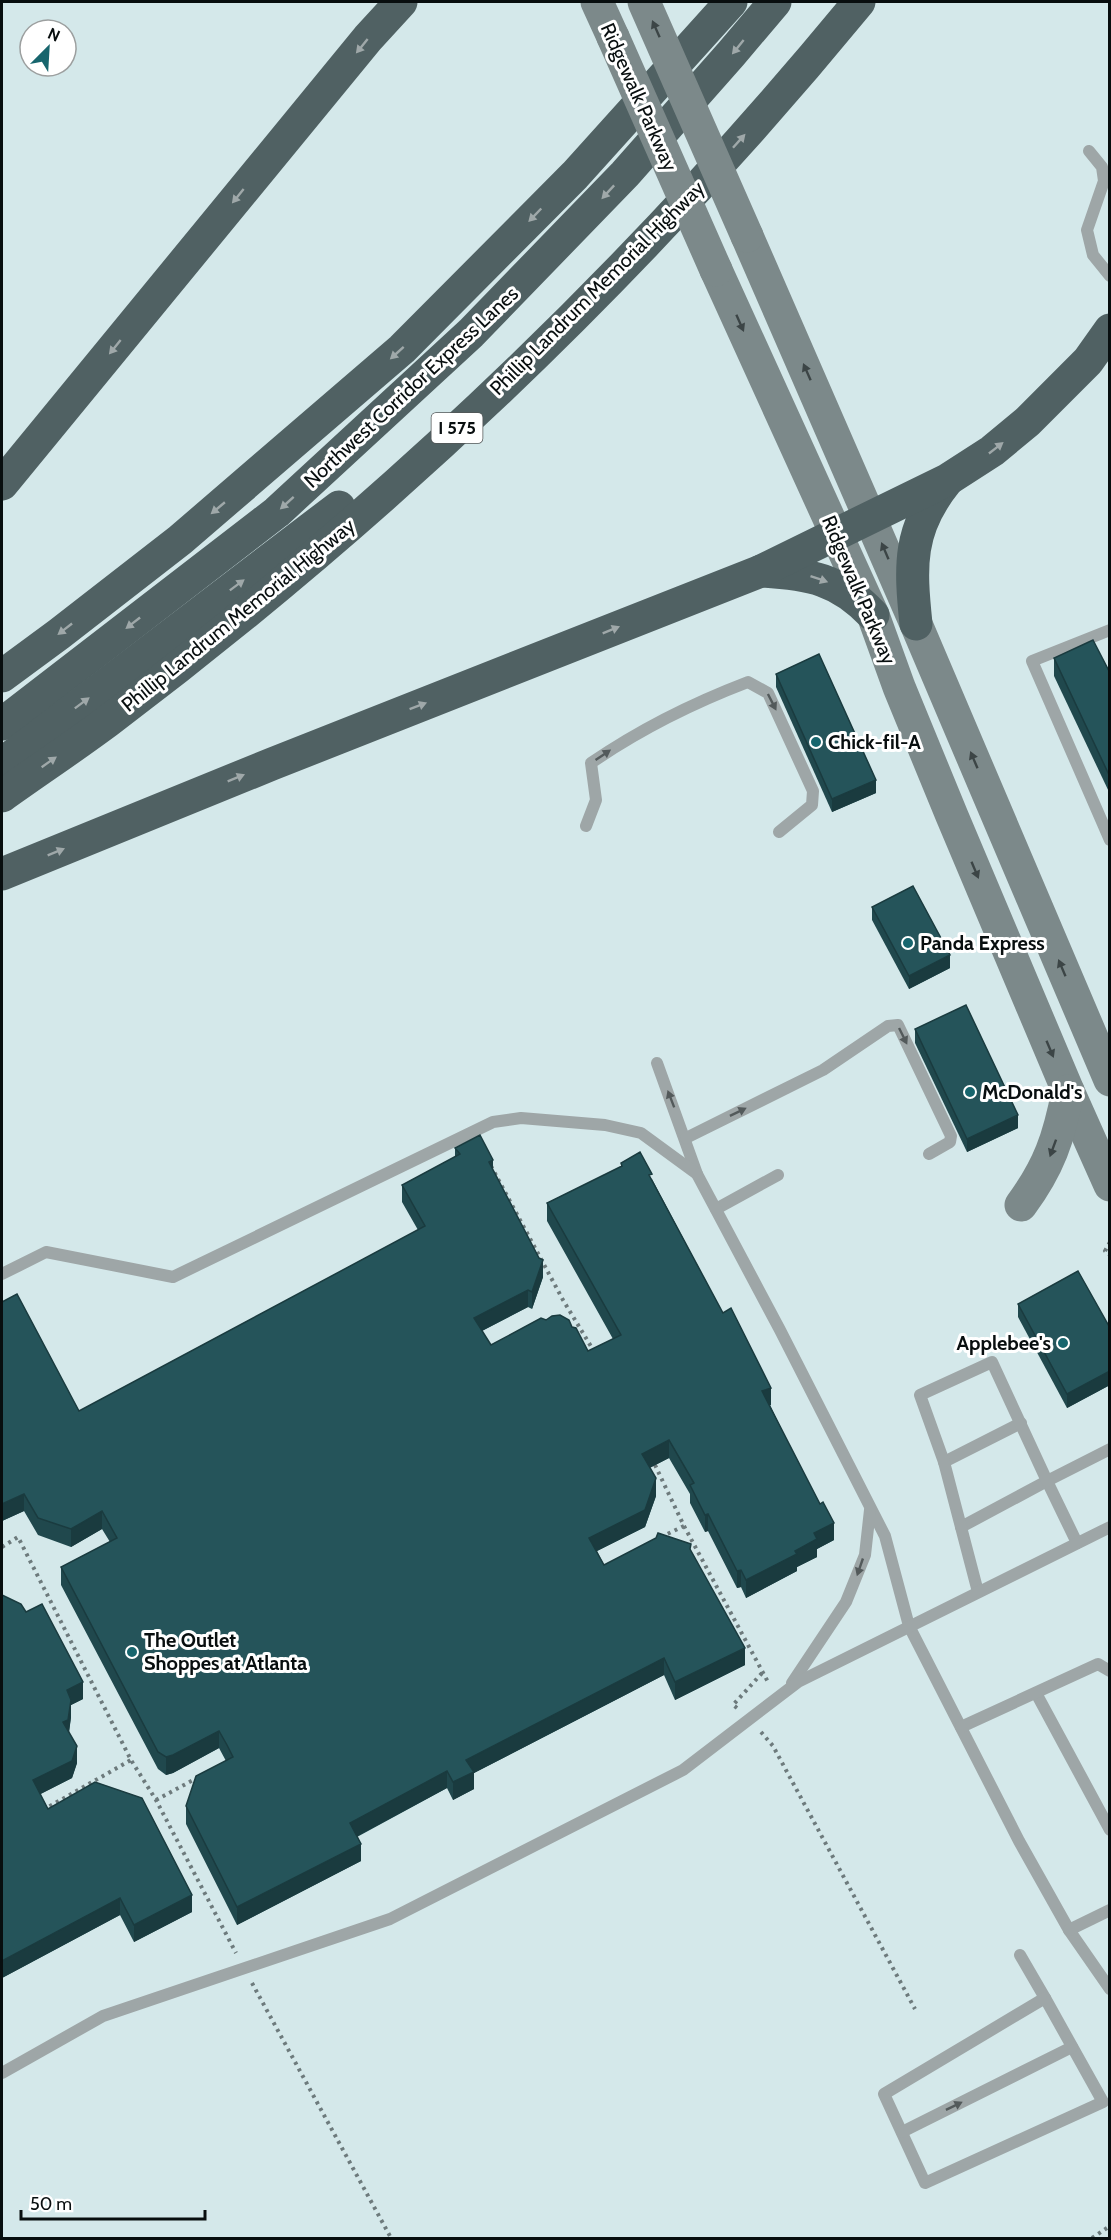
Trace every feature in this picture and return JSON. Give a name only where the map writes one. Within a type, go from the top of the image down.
[{"type":"highway","points":[[2,484],[361,47],[401,2]]},
{"type":"highway","points":[[2,676],[180,540],[402,349],[575,174],[731,2]]},
{"type":"highway","name":"Northwest Corridor Express Lanes","points":[[2,724],[277,512],[471,333],[625,174],[775,2]]},
{"type":"highway","name":"Phillip Landrum Memorial Highway","points":[[2,796],[106,722],[290,575],[420,462],[515,374],[671,216],[810,61],[859,2]]},
{"type":"highway","points":[[2,874],[272,764],[761,571],[870,518],[947,480],[992,451],[1028,423],[1088,361],[1110,330]]},
{"type":"highway","points":[[2,764],[515,374]]},
{"type":"highway","points":[[916,624],[912,584],[917,534],[930,501],[947,480]]},
{"type":"highway","points":[[761,571],[808,576],[826,581],[858,598],[873,615]]},
{"type":"main road","name":"Ridgewalk Parkway","points":[[597,2],[873,615],[908,708],[1068,1091],[1110,1185]]},
{"type":"main road","name":"Ridgewalk Parkway","points":[[644,2],[916,624],[1110,1080]]},
{"type":"main road","points":[[1021,1205],[1042,1175],[1053,1150],[1068,1091]]},
{"type":"lane","points":[[1089,152],[1102,167],[1104,181],[1087,230],[1093,255],[1110,276]]},
{"type":"lane","points":[[1110,630],[1032,660],[1110,840]]},
{"type":"lane","points":[[586,826],[596,800],[591,763],[609,750],[704,699],[748,682],[768,693],[813,792],[812,805],[778,832]]},
{"type":"lane","points":[[686,1138],[822,1070],[888,1026],[898,1025],[951,1136],[950,1142],[929,1154]]},
{"type":"lane","points":[[657,1063],[686,1138],[697,1174],[885,1536],[909,1626],[1019,1841],[1069,1930],[1110,1989]]},
{"type":"lane","points":[[2,1274],[46,1252],[173,1277],[493,1122],[521,1118],[605,1125],[640,1133],[697,1174]]},
{"type":"lane","points":[[716,1209],[778,1175]]},
{"type":"lane","points":[[978,1592],[944,1462],[920,1395],[992,1362],[1077,1543]]},
{"type":"lane","points":[[944,1462],[1020,1423]]},
{"type":"lane","points":[[961,1527],[1110,1449]]},
{"type":"lane","points":[[782,1695],[846,1602],[865,1555],[870,1510]]},
{"type":"lane","points":[[2,2073],[103,2016],[390,1919],[683,1770],[798,1682],[1110,1527]]},
{"type":"lane","points":[[961,1727],[1098,1664],[1110,1671]]},
{"type":"lane","points":[[1036,1693],[1110,1830]]},
{"type":"lane","points":[[1069,1930],[1110,1910]]},
{"type":"lane","points":[[1020,1955],[1045,1998],[1103,2102],[925,2183],[884,2094],[1045,1998]]},
{"type":"lane","points":[[902,2132],[1072,2048]]},
{"type":"path","points":[[473,1132],[563,1300],[600,1362]]},
{"type":"path","points":[[1110,1242],[1105,1251],[1110,1255]]},
{"type":"path","points":[[655,1465],[684,1526],[763,1672],[782,1695]]},
{"type":"path","points":[[655,1540],[684,1526]]},
{"type":"path","points":[[2,1547],[18,1538],[131,1760],[156,1800],[244,1968],[391,2238]]},
{"type":"path","points":[[763,1672],[733,1705],[750,1719],[773,1746],[915,2009]]},
{"type":"path","points":[[40,1811],[131,1760]]},
{"type":"path","points":[[156,1800],[207,1773]]},
{"type":"path","points":[[1092,2238],[1110,2226]]},
{"type":"building","points":[[1093,640],[1110,673],[1110,777],[1054,658]]},
{"type":"building","points":[[819,654],[876,780],[832,799],[776,674]]},
{"type":"building","points":[[913,886],[950,955],[909,976],[872,907]]},
{"type":"building","points":[[966,1005],[1018,1115],[967,1139],[915,1029]]},
{"type":"building","points":[[480,1135],[493,1160],[489,1162],[539,1258],[543,1260],[532,1292],[528,1290],[474,1318],[491,1345],[541,1318],[546,1320],[560,1315],[576,1328],[588,1351],[621,1335],[547,1203],[622,1166],[621,1163],[640,1152],[652,1174],[649,1175],[723,1313],[731,1308],[771,1388],[762,1391],[820,1504],[823,1502],[834,1523],[814,1533],[817,1539],[795,1551],[797,1554],[746,1580],[741,1570],[737,1571],[708,1514],[705,1515],[690,1485],[694,1483],[669,1440],[642,1454],[656,1478],[645,1510],[589,1538],[604,1565],[656,1538],[658,1533],[691,1544],[690,1549],[745,1648],[675,1682],[664,1658],[466,1760],[474,1772],[453,1782],[447,1771],[350,1823],[361,1844],[237,1907],[186,1806],[196,1776],[233,1757],[227,1745],[219,1731],[173,1755],[166,1757],[158,1752],[61,1567],[117,1538],[102,1511],[71,1529],[38,1518],[24,1494],[2,1504],[2,1302],[17,1294],[79,1411],[425,1226],[402,1185],[460,1154],[455,1148]]},
{"type":"building","points":[[1078,1271],[1110,1328],[1110,1371],[1067,1394],[1018,1304]]},
{"type":"building","points":[[2,1595],[21,1604],[26,1612],[42,1604],[83,1682],[67,1690],[71,1700],[68,1720],[63,1722],[77,1746],[72,1761],[33,1780],[48,1809],[95,1782],[142,1798],[192,1895],[134,1925],[120,1898],[2,1961]]},
{"type":"place","name":"Chick-fil-A","points":[[816,742]]},
{"type":"place","name":"Panda Express","points":[[908,943]]},
{"type":"place","name":"McDonald's","points":[[970,1092]]},
{"type":"place","name":"Applebee's","points":[[1063,1343]]},
{"type":"place","name":"The Outlet Shoppes at Atlanta","points":[[132,1652]]}]
